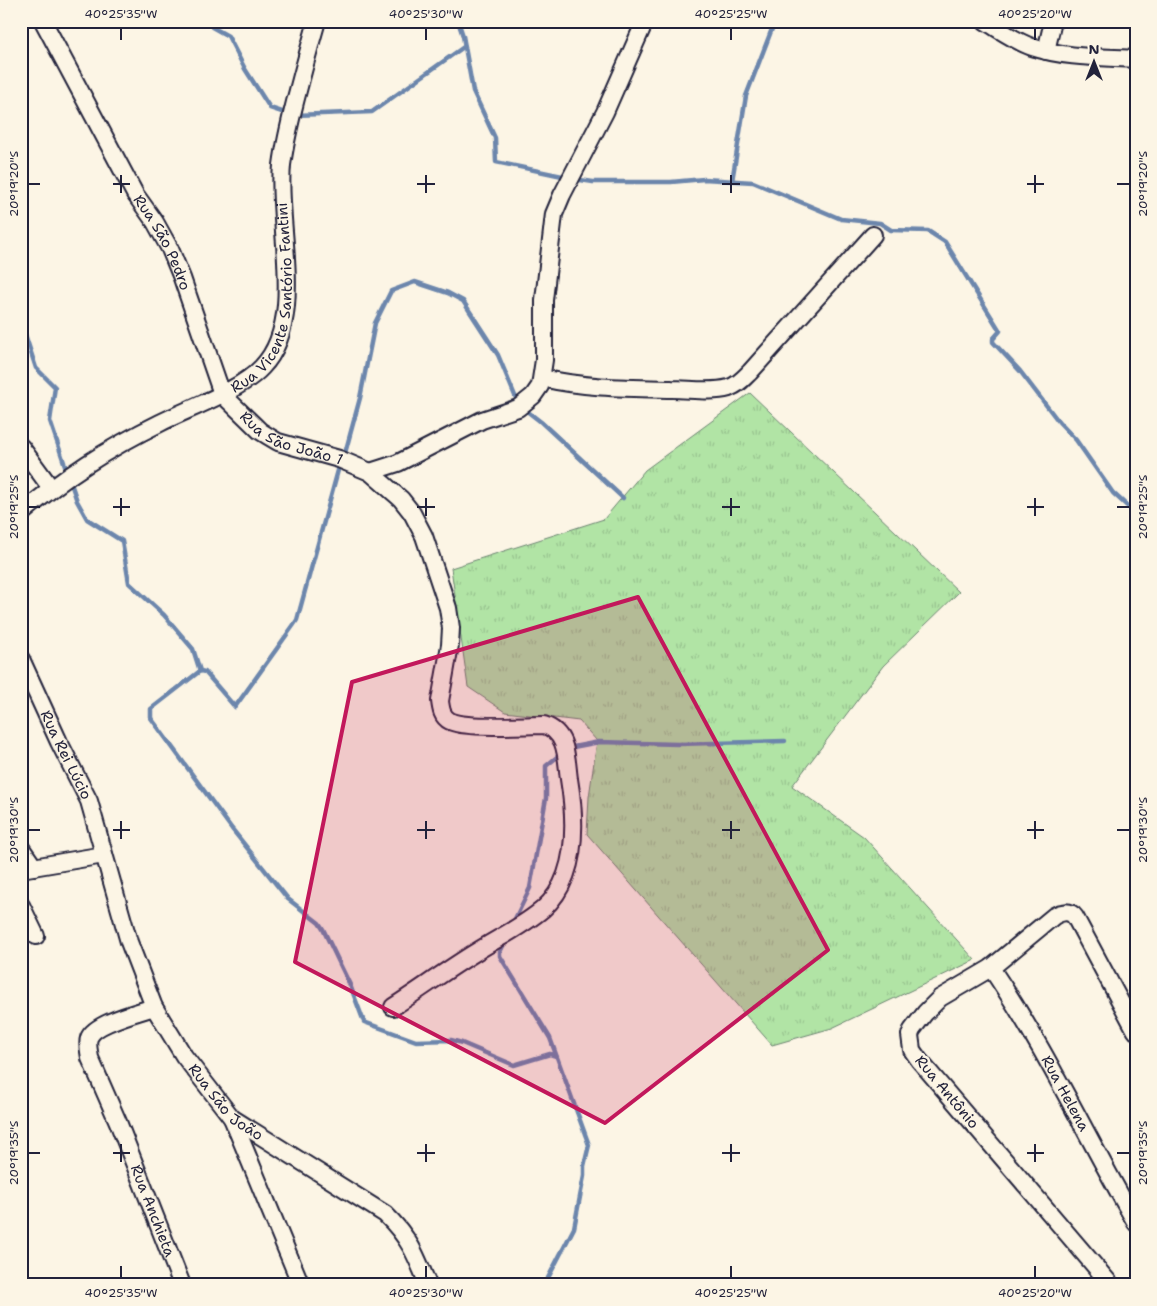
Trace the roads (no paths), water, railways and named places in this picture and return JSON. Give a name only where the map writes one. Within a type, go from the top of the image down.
[{"type":"street","name":"Rua São Pedro","points":[[43,21],[135,194],[155,222],[170,249],[182,278],[222,394]]},
{"type":"street","name":"Rua Vicente Santório Fantini","points":[[21,514],[51,488],[86,464],[129,439],[222,394],[247,379],[262,367],[278,341],[287,302],[281,187],[282,164],[288,133],[317,21]]},
{"type":"street","points":[[370,472],[398,463],[482,420],[518,408],[533,396],[540,386],[542,378],[544,300],[554,214],[605,112],[645,21]]},
{"type":"street","points":[[985,21],[1018,41],[1046,51],[1068,55],[1136,59]]},
{"type":"street","points":[[1046,51],[1053,21]]},
{"type":"street","points":[[542,378],[563,383],[596,386],[708,390],[731,387],[739,383],[750,372],[873,235]]},
{"type":"street","name":"Rua São João 1","points":[[222,394],[260,431],[278,442],[339,459],[370,472],[401,499],[412,513],[424,536],[448,608],[450,645],[440,701],[443,714],[451,722],[462,724],[544,725],[558,733],[563,743],[574,807],[572,846],[567,868],[552,900],[531,919],[475,952],[393,1007]]},
{"type":"street","points":[[21,447],[51,488]]},
{"type":"street","name":"Rua Rei Lúcio","points":[[21,659],[59,742],[89,801],[104,854]]},
{"type":"street","points":[[21,848],[28,868],[104,854]]},
{"type":"street","name":"Rua São João","points":[[104,854],[129,942],[154,1007],[184,1056],[232,1118],[385,1214],[406,1236],[414,1250],[428,1285]]},
{"type":"street","points":[[21,905],[36,936]]},
{"type":"street","name":"Rua Antônio","points":[[1111,1285],[919,1060],[912,1050],[910,1035],[925,1013],[946,994],[990,968],[1057,914],[1066,912],[1076,917],[1136,1031]]},
{"type":"street","name":"Rua Helena","points":[[990,968],[1009,996],[1056,1077],[1136,1223]]},
{"type":"street","name":"Rua Anchieta","points":[[154,1007],[93,1031],[90,1036],[88,1050],[182,1285]]},
{"type":"street","points":[[232,1118],[301,1285]]},
{"type":"waterway","points":[[210,21],[212,27],[228,36],[245,69],[270,108],[288,114]]},
{"type":"waterway","points":[[458,21],[463,36],[473,91],[495,138],[496,162],[567,177]]},
{"type":"waterway","points":[[732,181],[746,96],[775,21]]},
{"type":"waterway","points":[[296,115],[372,112],[465,46]]},
{"type":"waterway","points":[[574,179],[593,182],[671,182],[704,179],[753,182],[841,219],[880,223],[891,230],[928,231],[945,242],[1000,331],[993,339],[993,342],[1020,371],[1059,422],[1076,440],[1113,493],[1136,514]]},
{"type":"waterway","points":[[344,457],[360,398],[375,323],[391,291],[415,282],[448,293],[463,301],[498,355],[518,403]]},
{"type":"waterway","points":[[21,322],[36,368],[55,387],[50,421],[77,501],[87,519],[122,541],[129,583],[164,615],[193,649],[200,671]]},
{"type":"waterway","points":[[523,408],[541,422],[623,498]]},
{"type":"waterway","points":[[200,671],[205,672],[235,707],[293,626],[297,620],[340,463]]},
{"type":"waterway","points":[[200,671],[151,709],[151,718],[232,829],[288,899],[319,923],[350,985],[364,1022],[416,1041],[451,1040],[462,1043],[514,1065],[550,1054],[556,1056]]},
{"type":"waterway","points":[[513,923],[530,888],[546,798],[546,766],[568,748],[599,742],[678,744],[785,741]]},
{"type":"waterway","points":[[505,942],[500,956],[550,1038],[589,1145],[574,1228],[548,1278],[547,1285]]}]
